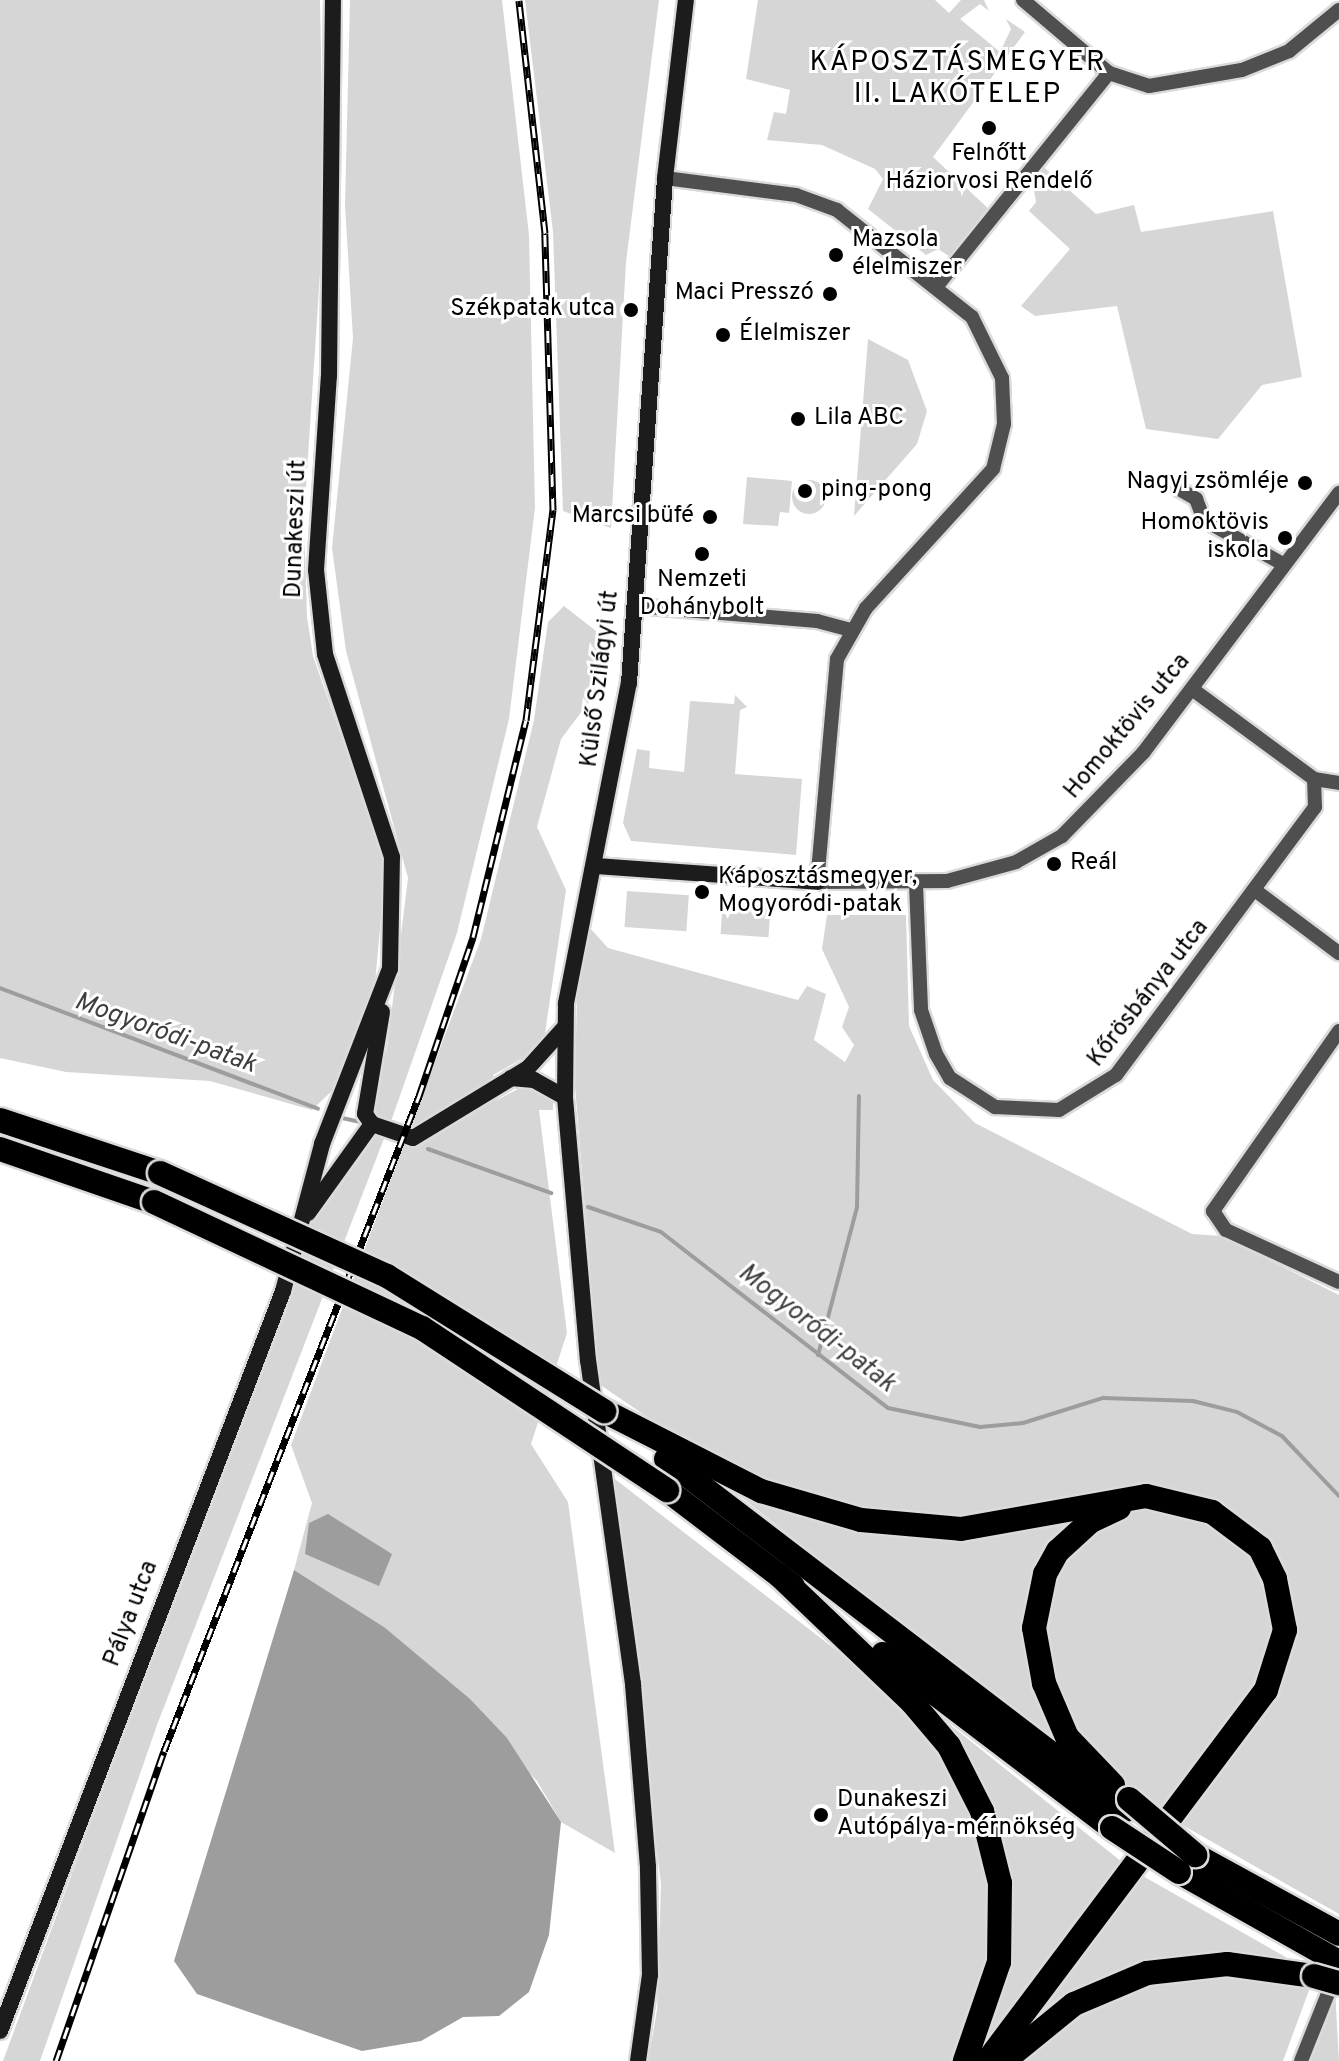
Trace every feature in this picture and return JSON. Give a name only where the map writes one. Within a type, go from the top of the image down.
[{"type":"highway","points":[[0,1120],[160,1173],[387,1276],[674,1456],[1187,1863],[1329,1965],[1339,1983]]},
{"type":"highway","points":[[0,1149],[154,1202],[422,1328],[667,1490],[780,1576],[1122,1812],[1187,1863],[1337,1933]]},
{"type":"highway","points":[[674,1456],[793,1503],[925,1530],[1013,1522],[1126,1498],[1177,1501],[1212,1512],[1260,1548],[1282,1601],[1285,1636],[1275,1671],[1252,1716],[987,2061]]},
{"type":"highway","points":[[1122,1812],[1067,1737],[1051,1703],[1035,1642],[1038,1596],[1058,1551],[1091,1521],[1136,1504],[1177,1501]]},
{"type":"highway","points":[[780,1576],[911,1701],[949,1746],[982,1811],[1000,1883],[999,1962],[965,2061]]},
{"type":"highway","points":[[1004,2061],[1074,2004],[1147,1973],[1227,1964],[1329,1965]]},
{"type":"street","name":"Dunakeszi út","points":[[308,1214],[326,1132],[381,1002],[395,929],[392,857],[325,654],[316,570],[330,363],[333,0]]},
{"type":"street","name":"Külső Szilágyi út","points":[[638,2059],[650,1946],[641,1765],[588,1361],[565,1097],[565,1026],[571,960],[596,866],[636,606],[665,178],[686,0]]},
{"type":"street","points":[[1023,0],[1109,73],[1149,86],[1242,70],[1289,51],[1339,10]]},
{"type":"street","points":[[937,286],[1109,73]]},
{"type":"street","points":[[665,178],[813,200],[854,220],[972,317],[994,353],[1005,394],[1002,442],[975,496],[850,630],[831,688],[817,882]]},
{"type":"street","points":[[1179,489],[1196,499],[1204,520],[1283,564]]},
{"type":"street","name":"Homoktövis utca","points":[[596,866],[817,882],[916,884],[1016,862],[1062,836],[1102,802],[1192,689],[1339,493]]},
{"type":"street","points":[[636,606],[817,621],[850,630]]},
{"type":"street","points":[[1192,689],[1314,779],[1339,783]]},
{"type":"street","name":"Kőrösbánya utca","points":[[916,884],[921,1010],[936,1054],[971,1095],[1037,1113],[1079,1103],[1116,1075],[1256,891],[1315,807],[1314,779]]},
{"type":"street","points":[[1256,891],[1339,953]]},
{"type":"street","points":[[372,1124],[366,1102],[381,1002]]},
{"type":"street","points":[[528,1068],[565,1026]]},
{"type":"street","points":[[1339,1031],[1213,1211],[1226,1230],[1339,1282]]},
{"type":"street","points":[[372,1124],[420,1138],[507,1078],[528,1068],[565,1065]]},
{"type":"street","points":[[507,1078],[534,1080],[565,1097]]},
{"type":"street","points":[[308,1214],[372,1124]]},
{"type":"street","name":"Pálya utca","points":[[0,2031],[308,1214]]},
{"type":"street","points":[[1301,2061],[1329,1965]]},
{"type":"shaded area","points":[[0,0],[320,0],[324,212],[304,518],[307,617],[313,656],[386,863],[374,994],[339,1084],[312,1110],[210,1081],[66,1072],[0,1058]]},
{"type":"shaded area","points":[[350,0],[502,0],[529,235],[535,508],[509,719],[457,933],[389,1127],[369,1110],[387,1048],[408,878],[346,651],[332,548],[353,338],[345,205]]},
{"type":"shaded area","points":[[525,0],[659,0],[626,262],[611,528],[563,511],[553,232]]},
{"type":"shaded area","points":[[758,0],[935,0],[949,13],[961,0],[984,0],[989,11],[980,4],[960,19],[1000,52],[1011,29],[1006,19],[1025,32],[933,157],[991,211],[949,256],[938,249],[926,255],[868,209],[883,179],[875,169],[822,145],[767,140],[774,112],[786,114],[790,90],[746,79]]},
{"type":"shaded area","points":[[1039,163],[1096,214],[1134,205],[1141,232],[1273,211],[1302,377],[1262,385],[1218,439],[1146,429],[1117,306],[1035,316],[1021,306],[1070,249],[1029,211],[1036,202],[1031,174]]},
{"type":"shaded area","points":[[868,339],[908,360],[927,411],[917,444],[854,516]]},
{"type":"shaded area","points":[[747,477],[792,481],[789,513],[780,512],[778,526],[743,524]]},
{"type":"shaded area","points":[[809,480],[821,485],[826,497],[821,509],[809,514],[797,509],[792,497],[797,485]]},
{"type":"shaded area","points":[[564,606],[601,635],[595,694],[561,739],[537,827],[566,890],[543,1047],[493,1075],[497,1100],[527,1084],[553,1095],[553,1110],[539,1110],[567,1333],[531,1444],[568,1502],[615,1853],[561,1822],[537,1781],[384,1627],[294,1570],[312,1503],[291,1445],[481,939],[534,720],[548,622]]},
{"type":"shaded area","points":[[735,695],[747,707],[740,710],[735,774],[802,779],[796,855],[631,841],[623,823],[637,749],[650,751],[649,768],[684,772],[690,701],[734,704]]},
{"type":"shaded area","points":[[627,891],[689,895],[686,931],[624,927]]},
{"type":"shaded area","points":[[723,899],[771,902],[768,937],[721,934]]},
{"type":"shaded area","points":[[827,915],[906,915],[909,1026],[933,1080],[975,1123],[1192,1234],[1221,1236],[1339,1295],[1339,1914],[1179,1823],[1263,1710],[1288,1596],[1199,1498],[959,1524],[862,1516],[710,1460],[599,1384],[575,1086],[577,992],[589,927],[608,948],[798,1000],[807,986],[826,994],[814,1040],[845,1062],[854,1045],[842,1027],[849,1007],[822,949]]},
{"type":"shaded area","points":[[375,1132],[385,1136],[157,1725],[40,2061],[3,2061],[314,1215]]},
{"type":"shaded area","points":[[611,1476],[858,1667],[937,1743],[966,1793],[990,1884],[990,1960],[956,2061],[648,2061],[657,2010],[661,1884]]},
{"type":"shaded area","points":[[731,1489],[862,1530],[1083,1514],[1030,1596],[1075,1760]]},
{"type":"shaded area","points":[[1155,1507],[1216,1524],[1252,1554],[1275,1630],[1259,1682],[1164,1818],[1108,1773],[1073,1732],[1042,1641],[1044,1599],[1072,1545],[1134,1509]]},
{"type":"shaded area","points":[[328,1514],[392,1554],[379,1586],[305,1554],[309,1523]]},
{"type":"shaded area","points":[[294,1570],[384,1627],[470,1699],[507,1738],[561,1822],[549,1935],[529,1992],[499,2016],[463,2017],[421,2041],[362,2051],[197,1994],[174,1961]]},
{"type":"shaded area","points":[[928,1707],[1127,1866],[978,2055],[1008,1965],[1008,1882]]},
{"type":"shaded area","points":[[1141,1875],[1289,1959],[1197,1955],[1159,1962],[1017,2037]]},
{"type":"shaded area","points":[[1199,1969],[1312,1982],[1283,2061],[1008,2061],[1075,2007]]},
{"type":"shaded area","points":[[1335,1990],[1339,2061],[1311,2061],[1317,2032]]},
{"type":"waterway","name":"Mogyoródi-patak","points":[[0,988],[318,1109]]},
{"type":"waterway","points":[[818,1355],[857,1207],[859,1096]]},
{"type":"waterway","name":"Mogyoródi-patak","points":[[342,1118],[361,1122]]},
{"type":"waterway","name":"Mogyoródi-patak","points":[[428,1149],[551,1193]]},
{"type":"waterway","name":"Mogyoródi-patak","points":[[588,1207],[661,1232],[888,1408],[980,1427],[1023,1423],[1103,1398],[1193,1401],[1237,1412],[1282,1436],[1339,1496]]},
{"type":"railway","points":[[56,2061],[164,1751],[419,1096],[473,937],[526,720],[553,510],[545,233],[519,0]]},
{"type":"place","name":"Felnőtt Háziorvosi Rendelő","points":[[989,128]]},
{"type":"place","name":"Mazsola élelmiszer","points":[[836,255]]},
{"type":"place","name":"Maci Presszó","points":[[830,294]]},
{"type":"place","name":"Székpatak utca","points":[[631,310]]},
{"type":"place","name":"Élelmiszer","points":[[723,335]]},
{"type":"place","name":"Lila ABC","points":[[798,419]]},
{"type":"place","name":"Nagyi zsömléje","points":[[1305,483]]},
{"type":"place","name":"ping-pong","points":[[805,491]]},
{"type":"place","name":"Marcsi büfé","points":[[710,517]]},
{"type":"place","name":"Homoktövis iskola","points":[[1285,538]]},
{"type":"place","name":"Nemzeti Dohánybolt","points":[[702,554]]},
{"type":"place","name":"Reál","points":[[1054,864]]},
{"type":"place","name":"Káposztásmegyer, Mogyoródi-patak","points":[[702,892]]},
{"type":"place","name":"Dunakeszi Autópálya-mérnökség","points":[[821,1815]]},
{"type":"district","name":"KÁPOSZTÁSMEGYER II. LAKÓTELEP","points":[[958,79]]}]
